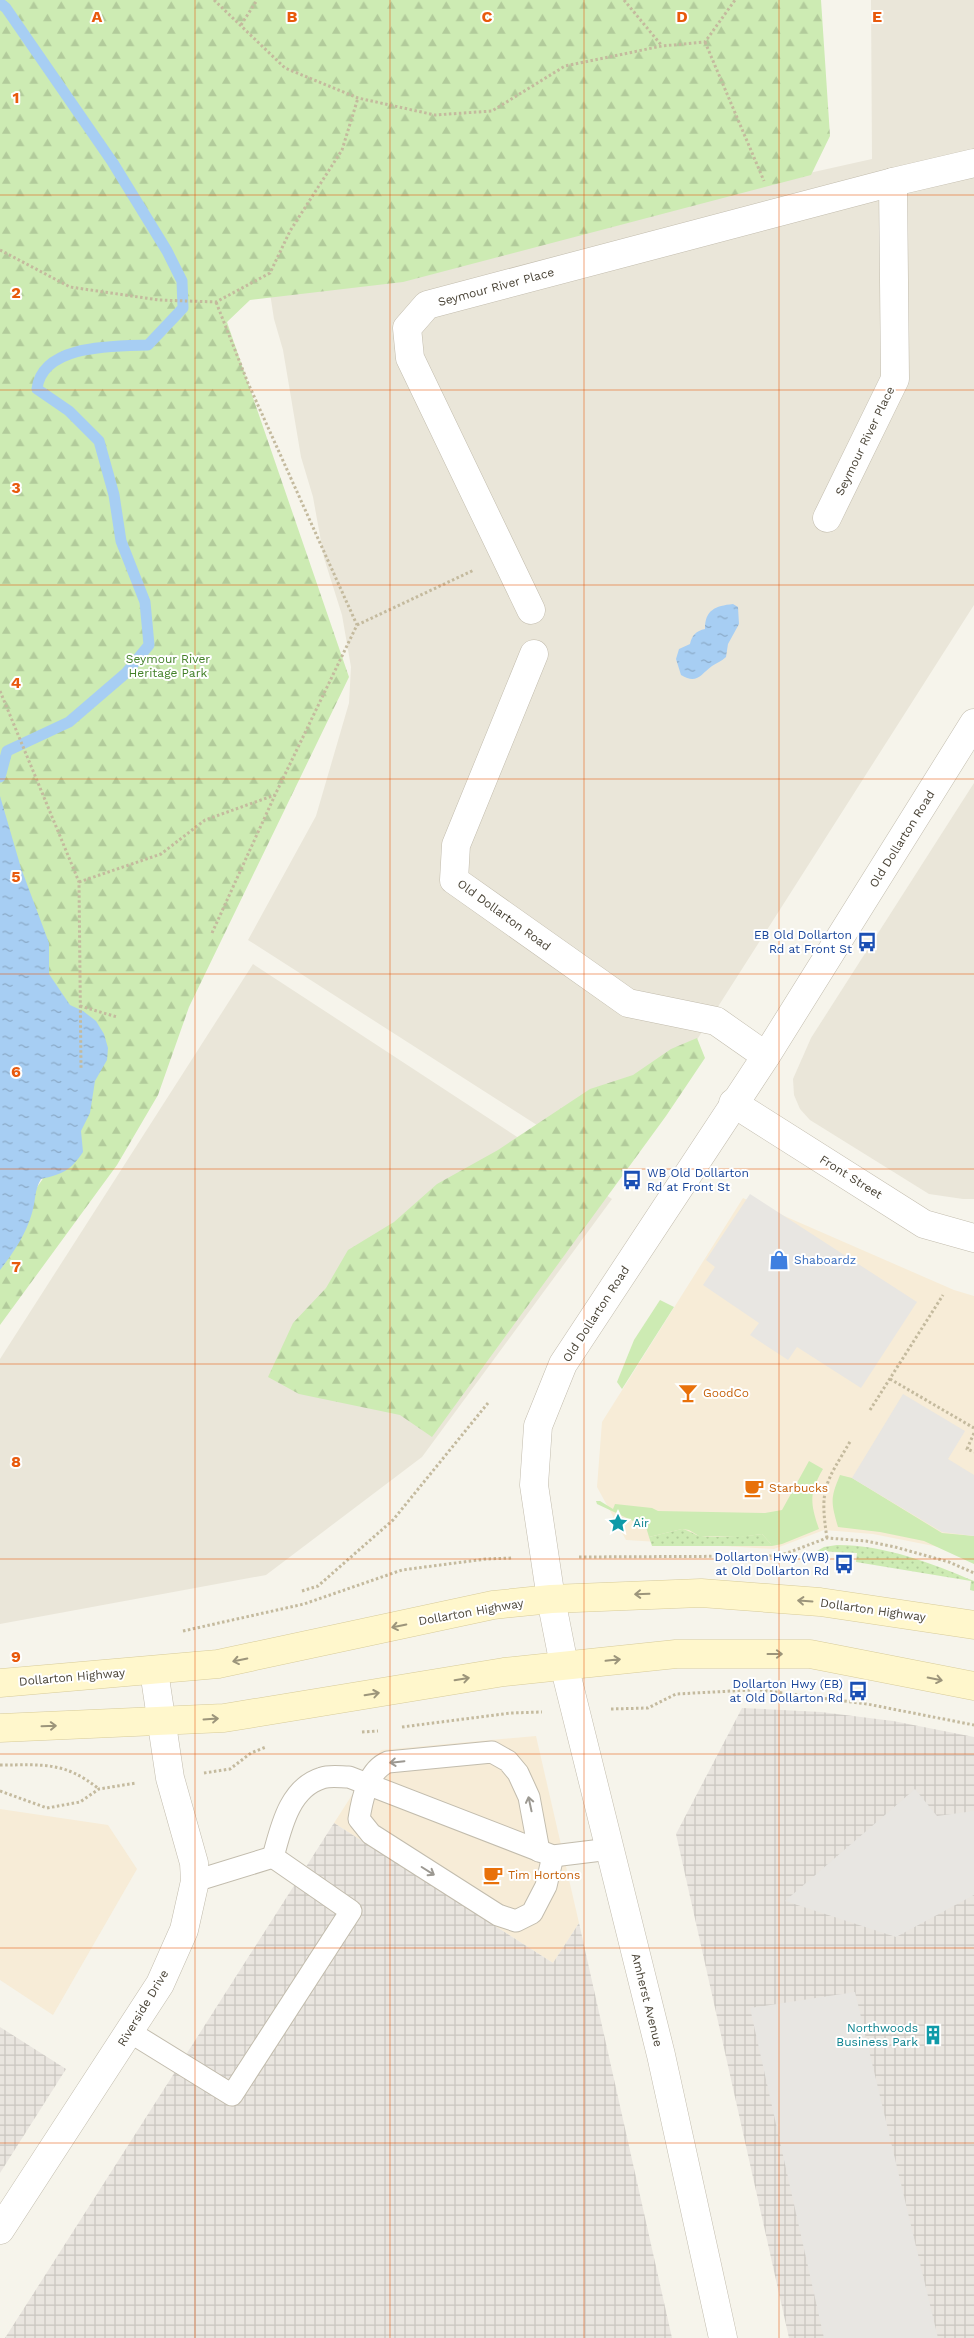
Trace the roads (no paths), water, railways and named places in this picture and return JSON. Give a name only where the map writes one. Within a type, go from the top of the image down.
[{"type":"main road","name":"Dollarton Highway","points":[[0,1683],[154,1671],[234,1661],[493,1606],[550,1599],[701,1593],[820,1602],[974,1625]]},
{"type":"main road","points":[[0,1728],[224,1718],[504,1672],[676,1654],[810,1654],[974,1686]]},
{"type":"street","name":"Seymour River Place","points":[[532,610],[410,358],[407,328],[427,305],[892,182],[974,163]]},
{"type":"street","name":"Seymour River Place","points":[[827,518],[896,379],[892,182]]},
{"type":"street","name":"Old Dollarton Road","points":[[534,654],[456,846],[454,880],[628,1003],[716,1021],[766,1056]]},
{"type":"street","name":"Old Dollarton Road","points":[[564,1665],[550,1599],[534,1485],[538,1426],[563,1364],[766,1056],[974,723]]},
{"type":"street","name":"Front Street","points":[[733,1104],[924,1224],[974,1238]]},
{"type":"street","name":"Amherst Avenue","points":[[564,1665],[661,2055],[723,2338]]},
{"type":"street","name":"Riverside Drive","points":[[0,2230],[160,1984],[184,1930],[195,1881],[194,1864],[170,1778],[154,1671]]},
{"type":"lane","points":[[492,1752],[508,1760],[518,1773],[529,1797],[546,1854],[546,1886],[532,1913],[516,1921],[498,1915],[371,1834],[359,1819],[368,1784],[378,1766],[388,1762],[492,1752]]},
{"type":"lane","points":[[273,1857],[284,1817],[303,1788],[322,1778],[333,1776],[350,1777],[546,1854],[610,1849]]},
{"type":"lane","points":[[195,1881],[273,1857]]},
{"type":"lane","points":[[130,2032],[232,2096],[351,1911],[273,1857]]},
{"type":"water","points":[[733,604],[738,607],[739,624],[728,644],[726,657],[695,679],[686,678],[681,675],[676,659],[679,649],[690,644],[695,634],[705,629],[707,617],[712,610]]},
{"type":"water","points":[[0,796],[21,868],[49,943],[49,974],[70,1005],[83,1011],[96,1021],[104,1034],[108,1048],[107,1060],[95,1081],[90,1113],[81,1131],[83,1152],[70,1168],[41,1179],[23,1236],[0,1270]]},
{"type":"waterway","points":[[0,3],[6,8],[113,163],[167,251],[182,281],[183,308],[148,345],[99,347],[82,350],[52,363],[42,374],[37,389],[69,411],[99,441],[114,495],[121,541],[145,602],[149,645],[126,673],[69,722],[7,751],[0,777]]},
{"type":"place","name":"EB Old Dollarton Rd at Front St","points":[[867,942]]},
{"type":"place","name":"WB Old Dollarton Rd at Front St","points":[[632,1180]]},
{"type":"place","name":"Shaboardz","points":[[779,1260]]},
{"type":"place","name":"GoodCo","points":[[688,1393]]},
{"type":"place","name":"Starbucks","points":[[754,1488]]},
{"type":"place","name":"Air","points":[[618,1523]]},
{"type":"place","name":"Dollarton Hwy (WB) at Old Dollarton Rd","points":[[844,1564]]},
{"type":"place","name":"Dollarton Hwy (EB) at Old Dollarton Rd","points":[[858,1691]]},
{"type":"place","name":"Tim Hortons","points":[[493,1875]]},
{"type":"place","name":"Northwoods Business Park","points":[[933,2035]]},
{"type":"park label","name":"Seymour River Heritage Park","points":[[168,666]]}]
